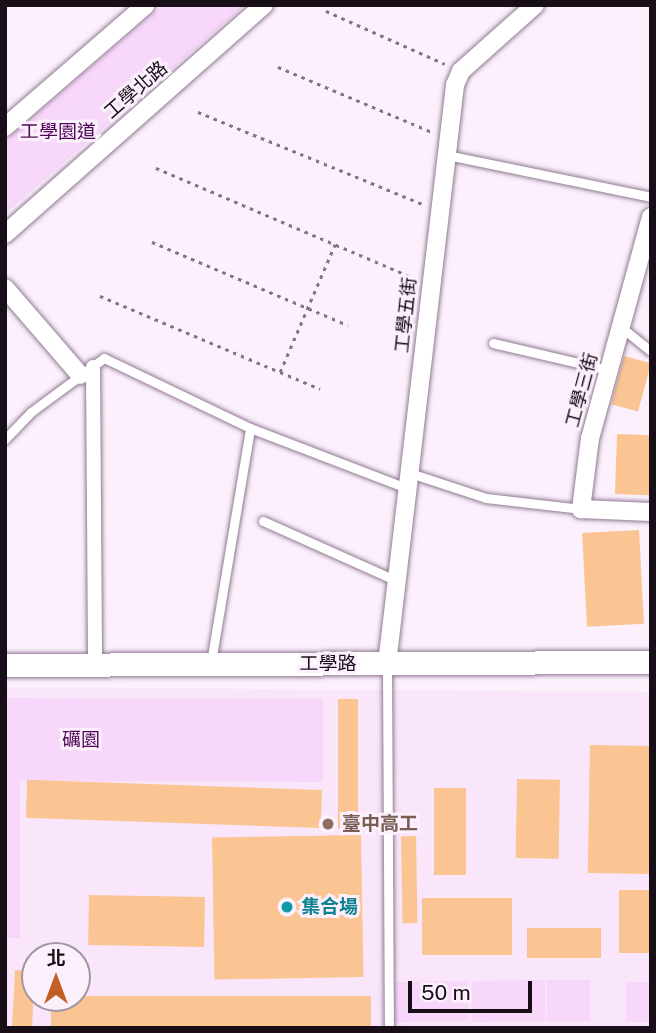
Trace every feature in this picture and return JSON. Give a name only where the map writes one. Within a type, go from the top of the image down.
[{"type":"street","points":[[5,127],[146,5]]},
{"type":"street","name":"工學北路","points":[[5,234],[264,5]]},
{"type":"street","points":[[461,71],[535,5]]},
{"type":"street","name":"工學五街","points":[[386,676],[430,285],[461,71]]},
{"type":"street","name":"工學三街","points":[[581,509],[590,438],[651,217]]},
{"type":"street","points":[[5,288],[87,371],[95,664]]},
{"type":"street","points":[[581,509],[651,512]]},
{"type":"street","name":"工學路","points":[[5,665],[211,664],[386,676],[651,663]]},
{"type":"lane","points":[[448,147],[651,197]]},
{"type":"lane","points":[[621,327],[651,351]]},
{"type":"lane","points":[[494,343],[608,370]]},
{"type":"lane","points":[[5,439],[104,358],[250,428],[410,481],[486,498],[581,509]]},
{"type":"lane","points":[[211,664],[250,428]]},
{"type":"lane","points":[[263,521],[397,581]]},
{"type":"lane","points":[[386,676],[389,1028]]},
{"type":"path","points":[[326,11],[461,71]]},
{"type":"path","points":[[278,66],[448,147]]},
{"type":"path","points":[[198,112],[441,211]]},
{"type":"path","points":[[156,168],[430,285]]},
{"type":"path","points":[[152,242],[348,326]]},
{"type":"path","points":[[281,372],[335,244]]},
{"type":"path","points":[[100,296],[320,389]]},
{"type":"shaded area","name":"臺中高工","points":[[5,687],[651,692],[651,1028],[5,1028]]},
{"type":"green space","name":"工學園道","points":[[163,5],[245,5],[5,214],[5,141]]},
{"type":"green space","name":"礪園","points":[[5,698],[323,699],[323,782],[20,781],[20,938],[5,938]]},
{"type":"green space","points":[[545,980],[546,1021],[472,1022],[471,981]]},
{"type":"green space","points":[[547,980],[590,980],[590,1021],[547,1021]]},
{"type":"green space","points":[[468,981],[469,1021],[393,1022],[392,982]]},
{"type":"green space","points":[[626,982],[651,982],[651,1022],[626,1022]]},
{"type":"building","points":[[624,356],[651,363],[638,412],[611,404]]},
{"type":"building","points":[[617,434],[651,435],[649,495],[615,494]]},
{"type":"building","points":[[639,530],[644,624],[587,627],[582,533]]},
{"type":"building","points":[[338,699],[358,699],[358,828],[338,828]]},
{"type":"building","points":[[590,745],[651,746],[649,874],[588,873]]},
{"type":"building","points":[[517,779],[560,780],[559,859],[516,858]]},
{"type":"building","points":[[27,780],[322,790],[321,828],[26,818]]},
{"type":"building","points":[[434,788],[466,788],[466,875],[434,875]]},
{"type":"building","name":"集合場","points":[[361,835],[363,977],[215,980],[212,838]]},
{"type":"building","points":[[401,836],[416,836],[418,923],[403,923]]},
{"type":"building","points":[[619,890],[651,890],[651,953],[619,953]]},
{"type":"building","points":[[89,895],[205,897],[204,947],[91,945],[88,942]]},
{"type":"building","points":[[422,898],[512,898],[512,955],[422,955]]},
{"type":"building","points":[[527,928],[601,928],[601,958],[527,958]]},
{"type":"building","points":[[15,970],[21,970],[21,1012],[33,1012],[32,1028],[12,1028]]},
{"type":"building","points":[[91,996],[371,996],[371,1028],[51,1028],[51,1012],[91,1012]]},
{"type":"place","name":"臺中高工","points":[[328,824]]},
{"type":"place","name":"集合場","points":[[287,907]]}]
